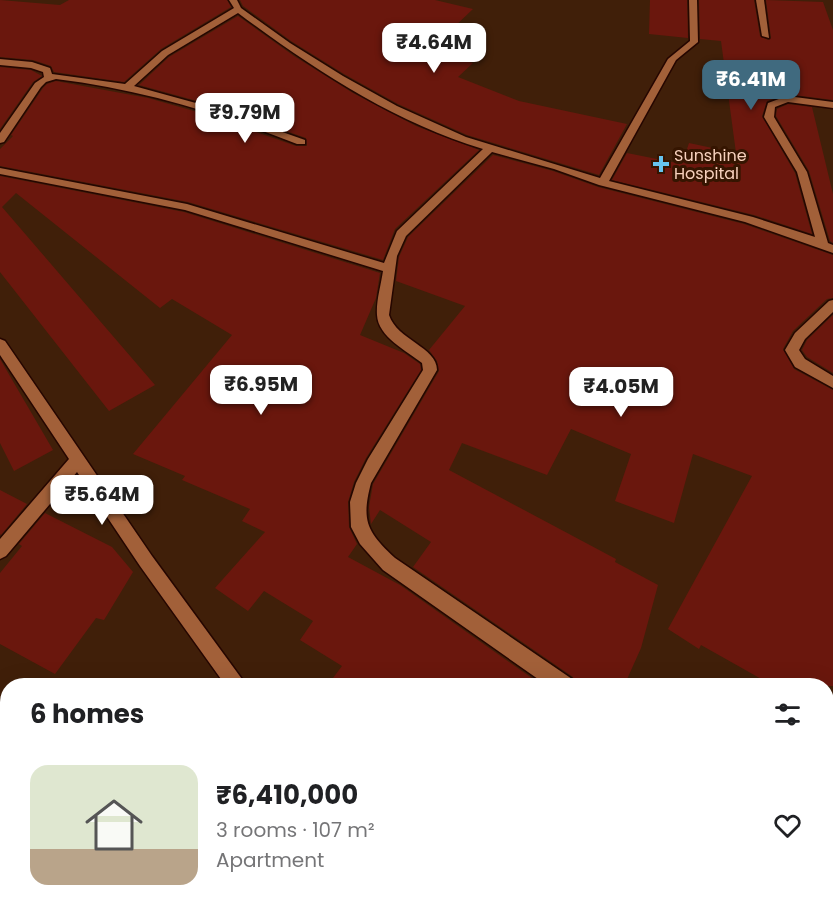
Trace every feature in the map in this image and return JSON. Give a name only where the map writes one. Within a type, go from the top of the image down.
[{"type":"street","points":[[603,183],[672,58],[694,42],[693,0]]},
{"type":"street","points":[[760,0],[766,36]]},
{"type":"street","points":[[126,88],[165,53],[235,4],[299,54],[387,104],[448,134],[489,149],[557,166],[603,183],[760,224],[828,247]]},
{"type":"street","points":[[0,62],[32,65],[47,70],[49,78]]},
{"type":"street","points":[[0,141],[38,85],[49,78],[59,77],[126,88],[236,118],[301,142]]},
{"type":"street","points":[[828,247],[802,172],[769,117],[771,105],[787,99],[833,105]]},
{"type":"street","points":[[489,149],[401,234],[393,248],[383,315],[386,328],[427,359],[430,370],[370,469],[358,499],[358,522],[369,544],[389,564],[553,678]]},
{"type":"street","points":[[0,171],[187,207],[389,269]]},
{"type":"street","points":[[833,304],[800,336],[792,350],[800,363],[833,383]]},
{"type":"street","points":[[0,344],[146,561],[232,678]]},
{"type":"street","points":[[0,551],[78,460]]},
{"type":"building","points":[[0,0],[60,5],[69,0],[227,0],[231,7],[161,49],[124,82],[54,72],[51,66],[33,60],[0,57]]},
{"type":"building","points":[[240,0],[435,0],[473,9],[429,51],[473,63],[458,77],[519,101],[627,124],[599,175],[467,135],[398,104],[344,74],[291,41],[243,6]]},
{"type":"building","points":[[650,0],[687,0],[688,38],[649,34]]},
{"type":"building","points":[[699,0],[754,0],[760,36],[768,40],[771,38],[766,0],[823,2],[833,30],[833,100],[786,94],[767,101],[762,116],[795,173],[812,234],[754,215],[612,180],[627,153],[682,164],[689,143],[736,153],[721,41],[700,39]]},
{"type":"building","points":[[238,16],[294,56],[353,93],[416,126],[479,150],[395,229],[383,260],[188,202],[0,166],[0,149],[13,136],[11,135],[43,88],[56,81],[148,98],[208,115],[296,146],[307,146],[306,138],[215,106],[139,85],[169,57]]},
{"type":"building","points":[[0,67],[31,70],[42,76],[33,82],[0,129]]},
{"type":"building","points":[[788,104],[812,107],[833,194],[833,243],[830,241],[809,171],[776,116],[777,109]]},
{"type":"building","points":[[493,155],[553,171],[598,187],[744,224],[833,255],[833,298],[827,299],[793,331],[783,349],[794,369],[833,390],[833,678],[760,678],[701,645],[699,649],[668,629],[752,476],[693,454],[674,523],[615,501],[631,454],[571,429],[547,475],[462,443],[449,470],[616,559],[615,562],[658,585],[641,648],[628,678],[573,678],[413,567],[431,542],[380,510],[371,524],[369,507],[373,484],[439,371],[437,361],[429,350],[465,306],[396,281],[399,257],[408,237]]},
{"type":"building","points":[[0,176],[184,212],[380,273],[376,298],[360,335],[404,353],[420,364],[421,370],[366,458],[354,482],[348,502],[349,527],[357,544],[348,557],[400,585],[532,678],[333,678],[342,666],[300,640],[313,621],[264,591],[248,611],[215,588],[265,532],[242,521],[250,509],[182,480],[185,476],[133,454],[232,335],[172,299],[160,308],[16,193],[2,207],[155,385],[109,411],[0,272]]},
{"type":"building","points":[[833,315],[833,373],[807,357],[802,350],[807,340]]},
{"type":"building","points":[[0,359],[53,450],[14,471],[0,443]]},
{"type":"building","points":[[0,490],[27,504],[1,535],[0,534]]},
{"type":"building","points":[[45,513],[112,547],[133,572],[104,620],[96,618],[55,674],[0,644],[0,573],[22,546],[19,544]]},
{"type":"place","name":"Sunshine Hospital","points":[[661,164]]}]
